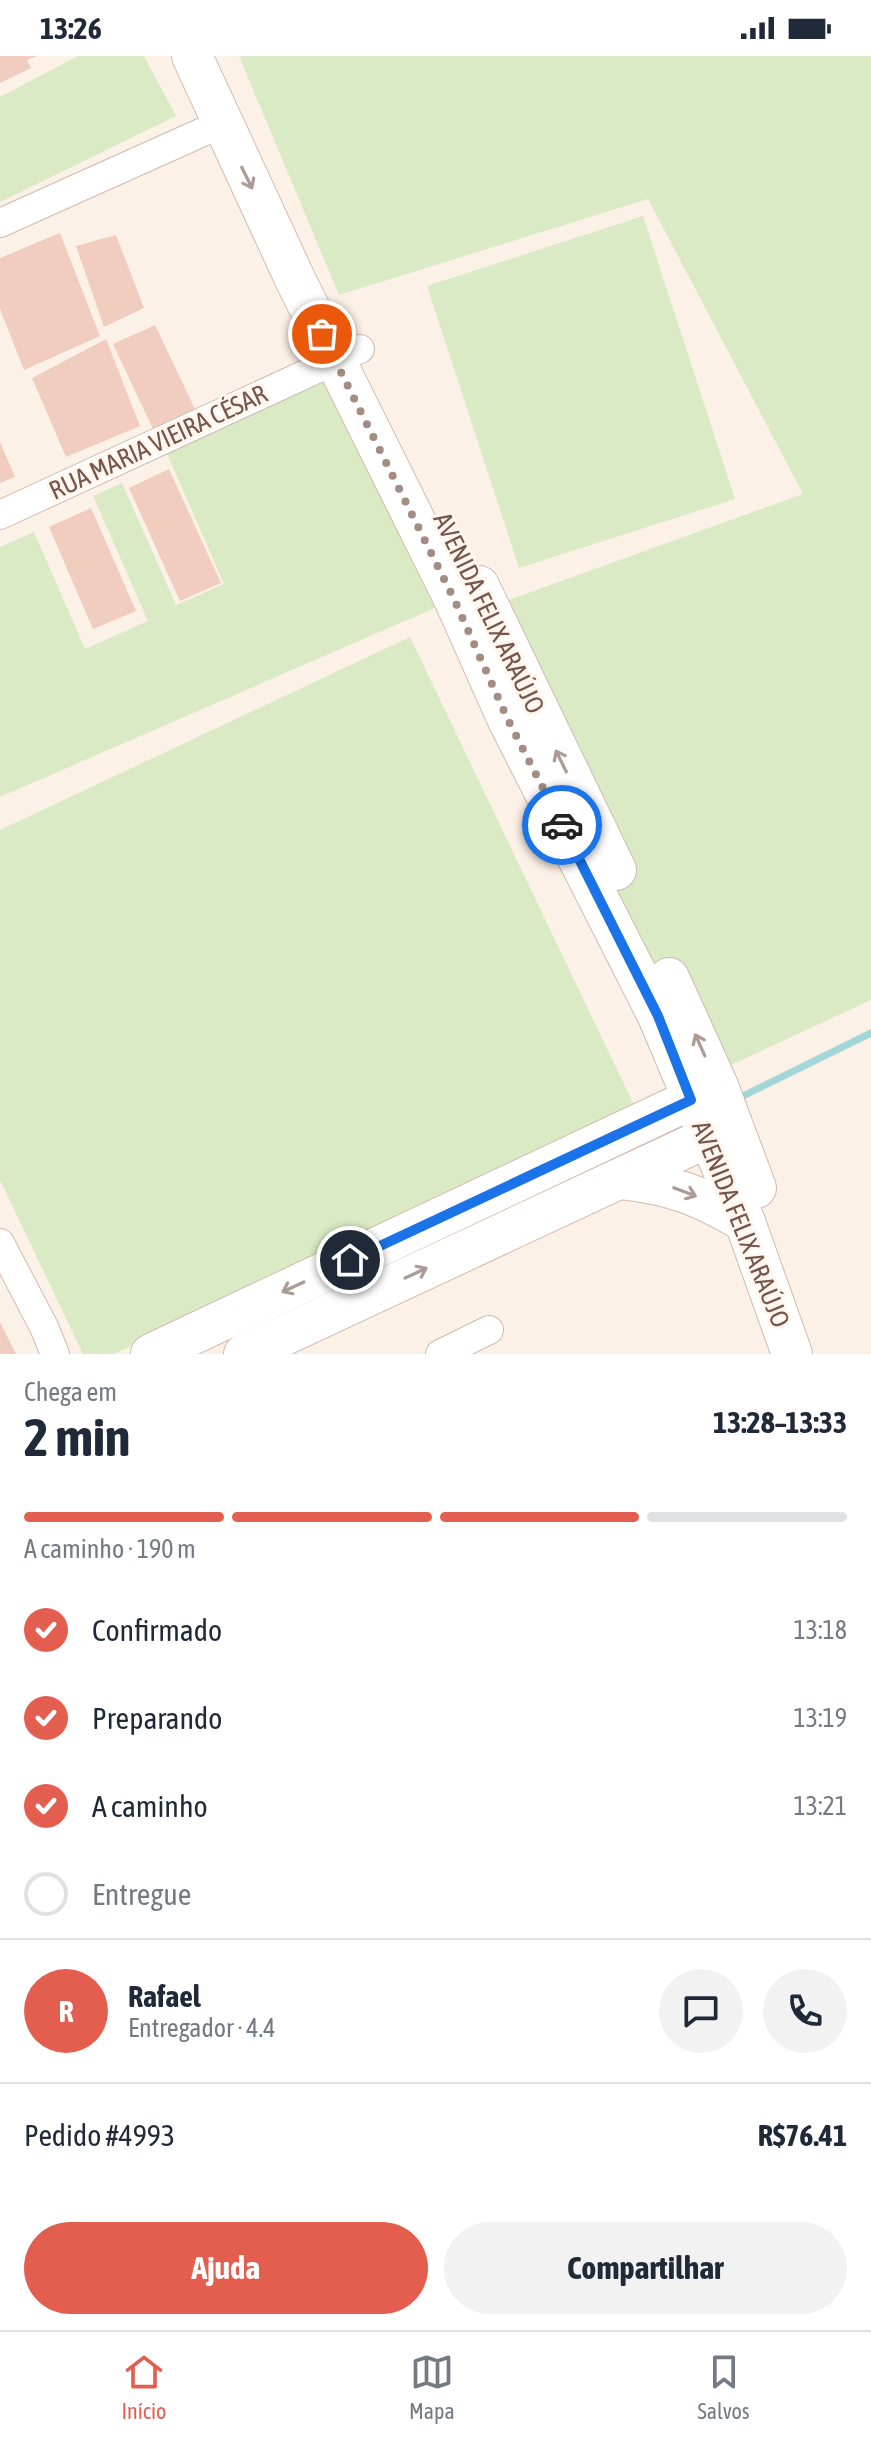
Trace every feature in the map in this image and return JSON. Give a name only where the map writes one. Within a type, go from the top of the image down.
[{"type":"main road","name":"AVENIDA FELIX ARAÚJO","points":[[192,56],[225,122],[240,164],[348,355],[682,1004],[705,1093],[816,1354]]},
{"type":"main road","name":"AVENIDA FELIX ARAÚJO","points":[[222,56],[348,355]]},
{"type":"main road","points":[[151,1354],[705,1093]]},
{"type":"main road","name":"AVENIDA FELIX ARAÚJO","points":[[720,1132],[745,1222],[792,1354]]},
{"type":"main road","points":[[244,1354],[720,1132]]},
{"type":"main road","points":[[620,1179],[673,1187],[706,1200],[745,1222]]},
{"type":"street","points":[[0,223],[225,122]]},
{"type":"street","name":"RUA MARIA VIEIRA CÉSAR","points":[[0,515],[348,355]]},
{"type":"street","points":[[0,1243],[55,1354]]},
{"type":"street","points":[[440,1354],[489,1330]]},
{"type":"green space","points":[[78,56],[144,56],[176,116],[0,202],[0,97]]},
{"type":"green space","points":[[239,56],[871,56],[871,1000],[677,1090],[459,618],[803,494],[648,199],[339,295]]},
{"type":"green space","points":[[643,216],[735,499],[519,568],[427,286]]},
{"type":"green space","points":[[334,373],[437,607],[0,797],[0,547],[34,532],[85,649],[148,621],[93,496],[122,483],[176,605],[224,584],[164,447]]},
{"type":"green space","points":[[410,637],[635,1107],[114,1354],[83,1354],[0,1180],[0,830]]},
{"type":"building","points":[[0,56],[37,56],[27,60],[31,68],[0,83]]},
{"type":"building","points":[[60,233],[100,336],[24,370],[0,309],[0,258]]},
{"type":"building","points":[[116,235],[144,308],[104,327],[76,246]]},
{"type":"building","points":[[155,325],[195,409],[153,429],[113,344]]},
{"type":"building","points":[[106,339],[140,426],[66,457],[32,378]]},
{"type":"building","points":[[0,442],[15,477],[0,483]]},
{"type":"building","points":[[169,469],[221,583],[180,601],[129,488]]},
{"type":"building","points":[[91,508],[136,611],[93,629],[49,527]]},
{"type":"building","points":[[0,1322],[16,1354],[0,1354]]},
{"type":"waterway","points":[[739,1098],[871,1033]]},
{"type":"waterway","points":[[633,1150],[690,1123]]},
{"type":"way so far","points":[[322,334],[392,471],[508,720],[562,825]]},
{"type":"route","points":[[350,1260],[691,1100],[658,1016],[562,825]]}]
